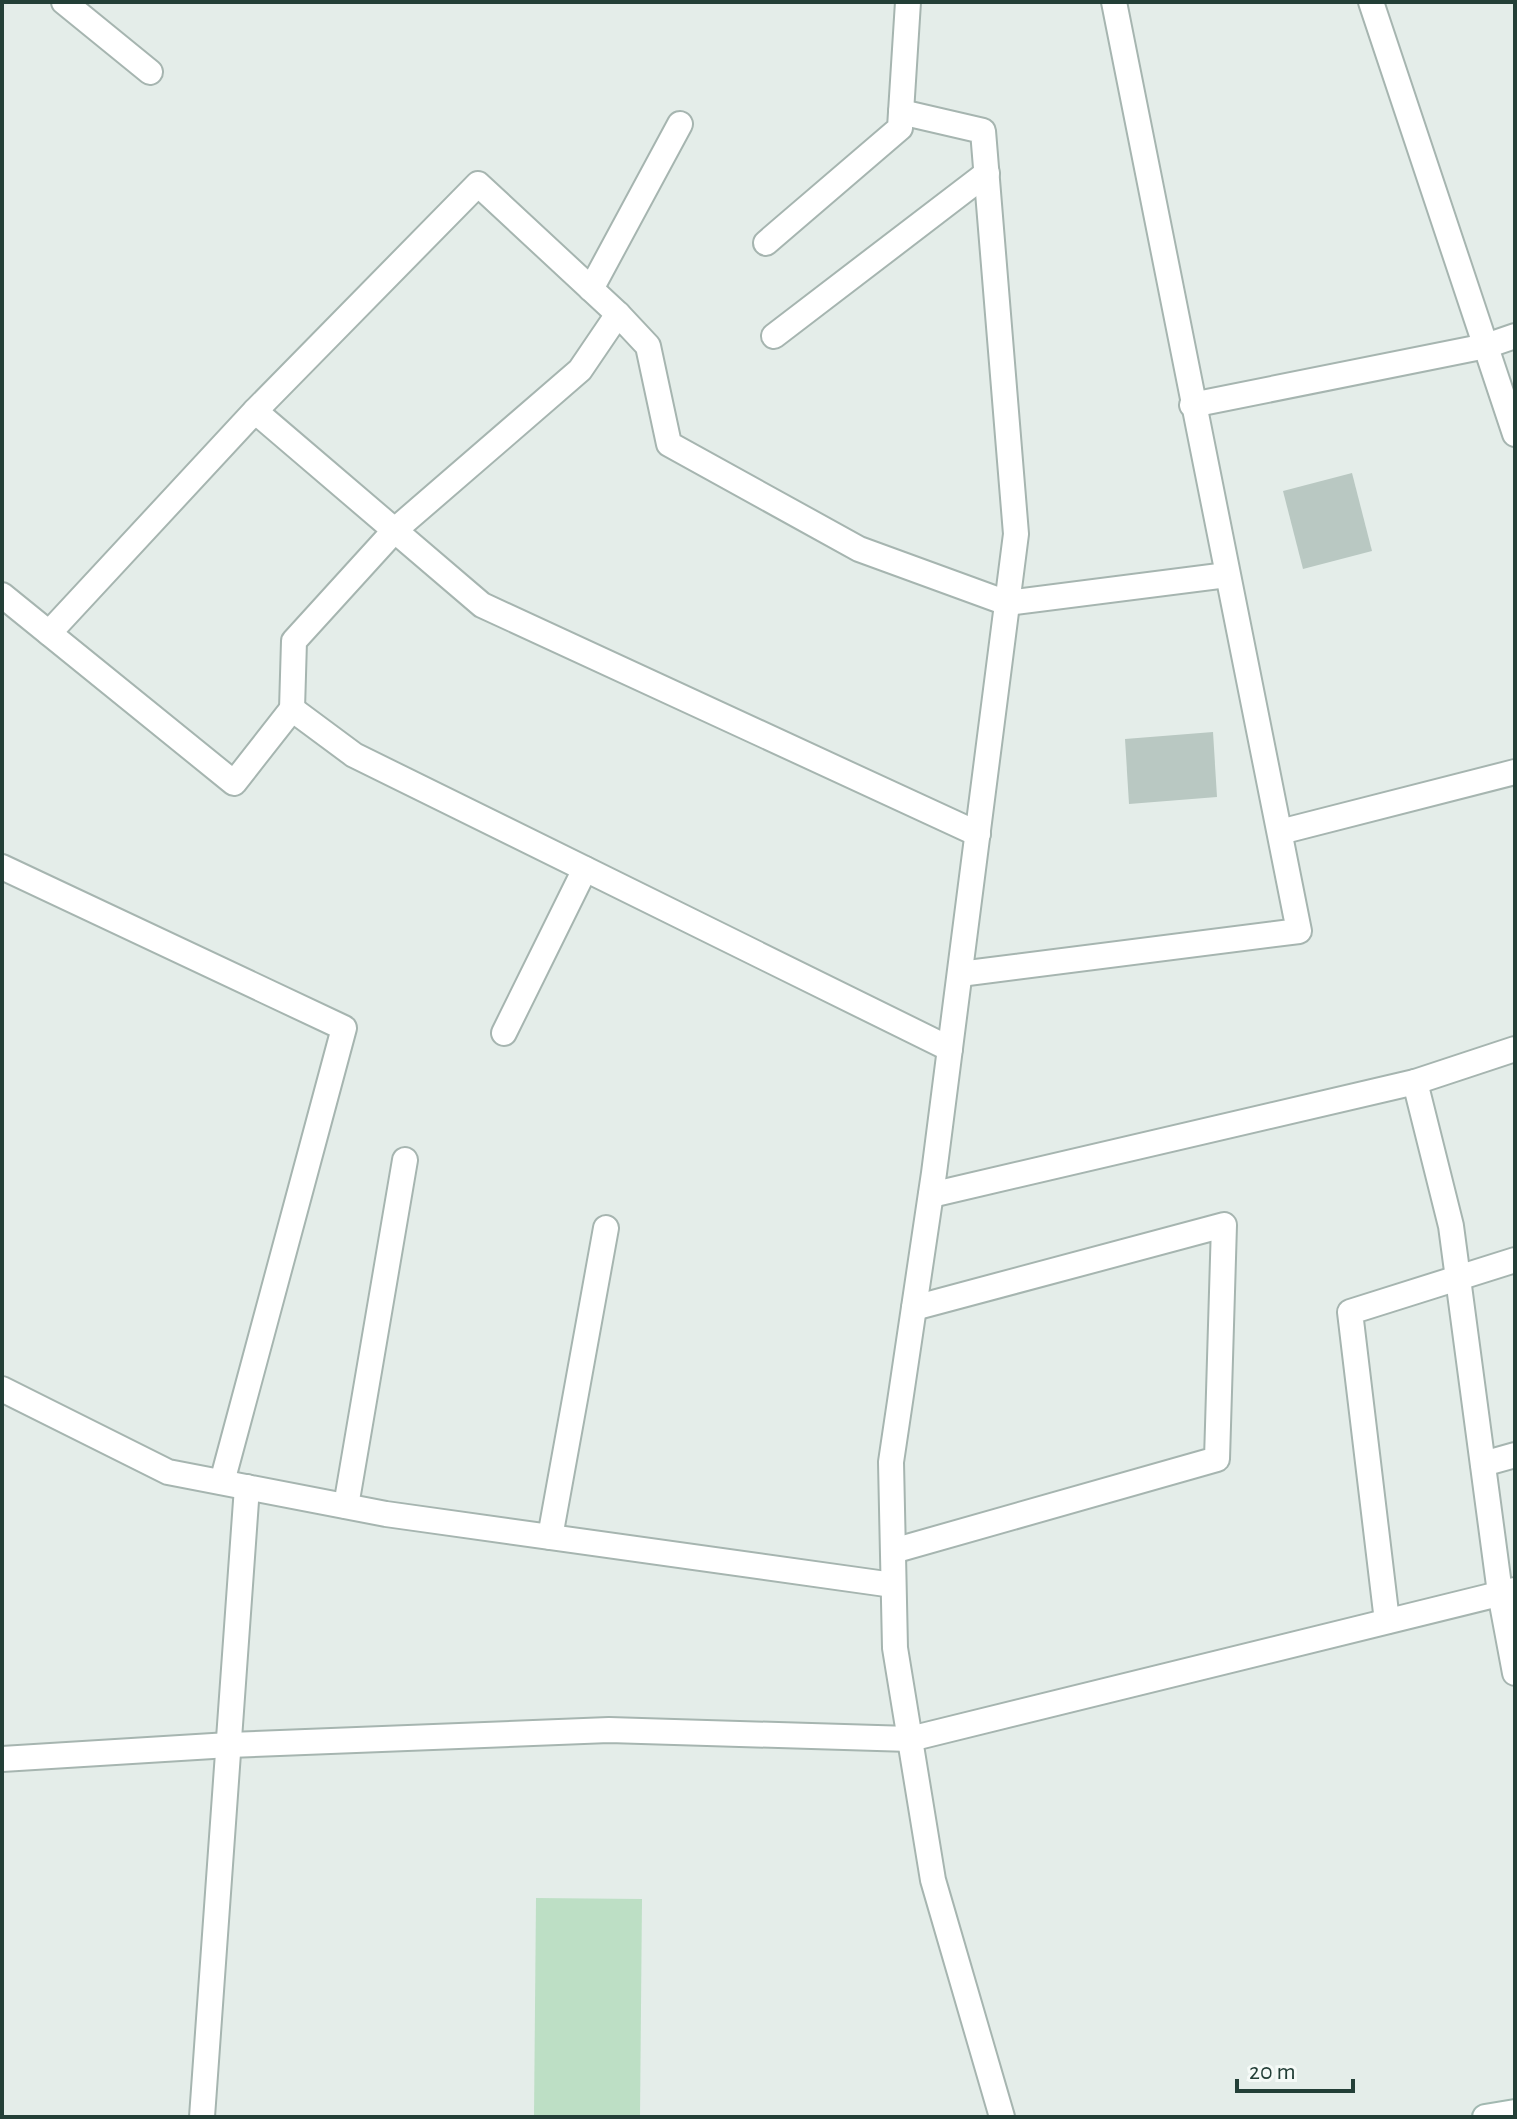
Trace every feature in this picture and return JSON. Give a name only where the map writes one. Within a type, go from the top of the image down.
[{"type":"street","points":[[64,2],[150,72]]},
{"type":"street","points":[[766,243],[900,128],[908,2]]},
{"type":"street","points":[[960,974],[1299,931],[1114,2]]},
{"type":"street","points":[[1371,2],[1515,434]]},
{"type":"street","points":[[901,112],[983,131],[1016,534],[931,1195],[891,1462],[895,1648],[933,1880],[1002,2117]]},
{"type":"street","points":[[591,289],[680,124]]},
{"type":"street","points":[[774,336],[987,173]]},
{"type":"street","points":[[49,633],[255,411],[478,184],[618,314],[648,346],[669,444],[859,549],[1007,603],[1227,575]]},
{"type":"street","points":[[2,595],[234,783],[292,709],[294,641],[395,530],[580,370],[618,314]]},
{"type":"street","points":[[1192,405],[1486,346],[1515,336]]},
{"type":"street","points":[[255,411],[482,605],[978,834]]},
{"type":"street","points":[[292,709],[354,755],[950,1049]]},
{"type":"street","points":[[1280,832],[1515,772]]},
{"type":"street","points":[[2,867],[344,1028],[222,1482]]},
{"type":"street","points":[[504,1033],[585,869]]},
{"type":"street","points":[[931,1195],[1415,1082],[1515,1049]]},
{"type":"street","points":[[1415,1082],[1451,1226],[1483,1464],[1508,1592],[1515,1673]]},
{"type":"street","points":[[346,1506],[405,1160]]},
{"type":"street","points":[[893,1551],[1217,1459],[1224,1225],[914,1308]]},
{"type":"street","points":[[550,1537],[606,1228]]},
{"type":"street","points":[[1387,1621],[1350,1312],[1515,1260]]},
{"type":"street","points":[[2,1389],[168,1472],[386,1514],[893,1585]]},
{"type":"street","points":[[1483,1464],[1515,1455]]},
{"type":"street","points":[[202,2117],[247,1487]]},
{"type":"street","points":[[2,1759],[229,1745],[609,1730],[910,1739],[1508,1592]]},
{"type":"street","points":[[1485,2117],[1515,2112]]},
{"type":"green space","points":[[536,1898],[642,1899],[640,2117],[534,2117]]},
{"type":"building","points":[[1352,473],[1372,551],[1303,569],[1283,491]]},
{"type":"building","points":[[1213,732],[1217,797],[1129,804],[1125,739]]}]
